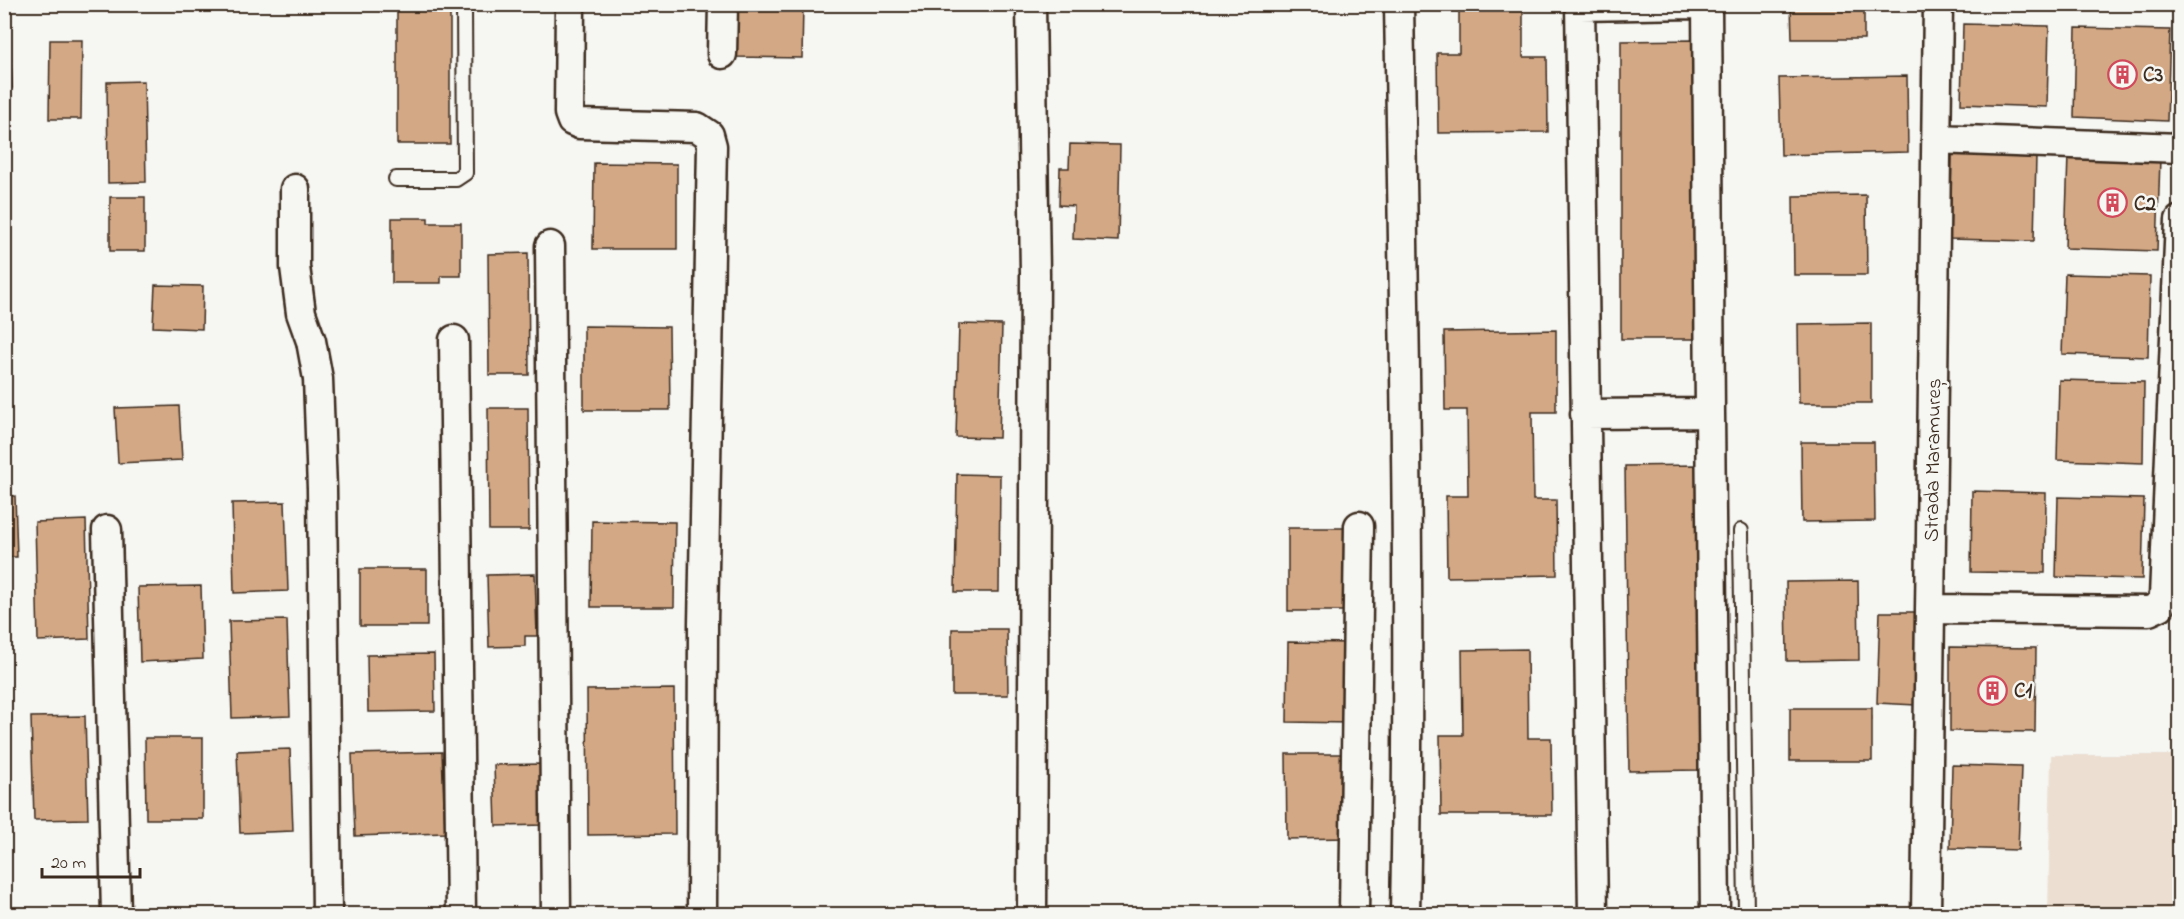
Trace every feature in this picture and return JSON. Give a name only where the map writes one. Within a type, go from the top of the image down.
[{"type":"street","points":[[570,4],[569,113],[572,121],[579,124],[697,127],[709,135],[712,146],[703,624],[702,915]]},
{"type":"street","points":[[722,54],[723,4]]},
{"type":"street","points":[[1031,4],[1035,274],[1032,915]]},
{"type":"street","points":[[1399,4],[1405,441],[1407,792],[1405,915]]},
{"type":"street","points":[[1593,915],[1580,5],[1694,4]]},
{"type":"street","points":[[1707,4],[1715,915]]},
{"type":"street","name":"Strada Maramureș","points":[[1926,915],[1938,4]]},
{"type":"street","points":[[1936,139],[2180,148]]},
{"type":"street","points":[[295,189],[295,267],[301,313],[311,341],[318,379],[322,489],[327,915]]},
{"type":"street","points":[[1930,609],[2149,611],[2160,606],[2164,596],[2180,220]]},
{"type":"street","points":[[550,246],[556,915]]},
{"type":"street","points":[[454,340],[461,915]]},
{"type":"street","points":[[1585,414],[1710,413]]},
{"type":"street","points":[[1354,915],[1359,526]]},
{"type":"street","points":[[107,530],[116,915]]},
{"type":"lane","points":[[396,179],[456,179],[465,173],[464,4]]},
{"type":"lane","points":[[1741,531],[1746,915]]},
{"type":"shaded area","points":[[2051,755],[2179,755],[2179,914],[2048,914]]},
{"type":"building","points":[[397,4],[450,4],[450,144],[397,144]]},
{"type":"building","points":[[735,4],[803,4],[802,58],[733,57]]},
{"type":"building","points":[[1459,4],[1523,4],[1523,57],[1547,57],[1548,132],[1438,133],[1437,53],[1459,53]]},
{"type":"building","points":[[1791,4],[1864,4],[1864,39],[1792,39]]},
{"type":"building","points":[[1963,24],[2049,26],[2047,107],[1961,104]]},
{"type":"building","name":"C3","points":[[2076,28],[2170,30],[2167,121],[2074,117]]},
{"type":"building","points":[[4,29],[10,29],[12,88],[4,88]]},
{"type":"building","points":[[50,40],[82,40],[81,119],[49,119]]},
{"type":"building","points":[[1694,40],[1695,339],[1621,339],[1621,41]]},
{"type":"building","points":[[1907,76],[1908,152],[1781,155],[1779,78]]},
{"type":"building","points":[[144,81],[146,182],[108,183],[107,82]]},
{"type":"building","points":[[1070,144],[1120,145],[1118,241],[1073,239],[1074,206],[1059,205],[1060,168],[1069,168]]},
{"type":"building","points":[[1952,154],[2036,156],[2034,241],[1950,239]]},
{"type":"building","name":"C2","points":[[2068,155],[2160,158],[2157,251],[2065,248]]},
{"type":"building","points":[[594,163],[677,164],[677,249],[593,249]]},
{"type":"building","points":[[1866,195],[1867,275],[1794,275],[1793,196]]},
{"type":"building","points":[[110,197],[145,197],[145,251],[110,251]]},
{"type":"building","points":[[392,218],[428,218],[428,223],[461,223],[461,276],[441,276],[441,283],[392,283]]},
{"type":"building","points":[[528,253],[529,375],[489,375],[488,254]]},
{"type":"building","points":[[2065,274],[2150,276],[2148,357],[2062,354]]},
{"type":"building","points":[[155,285],[203,286],[202,329],[153,327]]},
{"type":"building","points":[[1871,323],[1871,403],[1799,403],[1798,324]]},
{"type":"building","points":[[959,324],[1002,325],[999,438],[956,437]]},
{"type":"building","points":[[584,326],[669,327],[670,410],[584,410]]},
{"type":"building","points":[[1556,330],[1556,412],[1532,412],[1533,500],[1556,500],[1557,575],[1447,577],[1446,496],[1468,496],[1467,410],[1445,410],[1444,332]]},
{"type":"building","points":[[2059,380],[2144,382],[2143,463],[2057,460]]},
{"type":"building","points":[[179,406],[182,460],[118,463],[115,408]]},
{"type":"building","points":[[488,408],[528,408],[529,530],[489,530]]},
{"type":"building","points":[[1801,442],[1874,442],[1875,521],[1802,522]]},
{"type":"building","points":[[1697,465],[1700,770],[1629,771],[1625,466]]},
{"type":"building","points":[[957,474],[1000,475],[999,592],[955,592]]},
{"type":"building","points":[[1972,491],[2046,493],[2045,573],[1971,572]]},
{"type":"building","points":[[4,496],[15,496],[17,557],[4,557]]},
{"type":"building","points":[[2058,497],[2144,499],[2142,579],[2056,577]]},
{"type":"building","points":[[285,502],[288,591],[234,593],[232,503]]},
{"type":"building","points":[[86,520],[89,639],[38,641],[35,522]]},
{"type":"building","points":[[592,521],[675,522],[674,607],[591,607]]},
{"type":"building","points":[[1288,528],[1348,528],[1348,611],[1288,611]]},
{"type":"building","points":[[360,569],[427,569],[427,626],[360,626]]},
{"type":"building","points":[[535,574],[537,636],[525,636],[525,646],[489,647],[487,575]]},
{"type":"building","points":[[1858,581],[1859,660],[1787,661],[1786,582]]},
{"type":"building","points":[[201,586],[203,659],[140,662],[138,587]]},
{"type":"building","points":[[1880,612],[1918,612],[1916,705],[1877,703]]},
{"type":"building","points":[[287,620],[290,716],[232,718],[229,621]]},
{"type":"building","points":[[952,629],[1007,629],[1008,695],[952,695]]},
{"type":"building","points":[[1288,642],[1352,643],[1351,723],[1287,722]]},
{"type":"building","name":"C1","points":[[1950,647],[2036,648],[2035,732],[1950,731]]},
{"type":"building","points":[[1527,649],[1528,738],[1551,738],[1552,815],[1441,815],[1440,735],[1463,735],[1462,650]]},
{"type":"building","points":[[434,654],[435,711],[368,712],[367,655]]},
{"type":"building","points":[[674,689],[675,834],[588,835],[587,690]]},
{"type":"building","points":[[1790,708],[1872,708],[1872,761],[1790,761]]},
{"type":"building","points":[[85,716],[88,819],[34,820],[31,717]]},
{"type":"building","points":[[145,738],[203,738],[203,819],[146,819]]},
{"type":"building","points":[[290,749],[293,831],[240,833],[237,751]]},
{"type":"building","points":[[442,752],[445,833],[355,836],[352,754]]},
{"type":"building","points":[[1286,754],[1348,754],[1349,838],[1287,839]]},
{"type":"building","points":[[541,764],[543,825],[496,826],[494,765]]},
{"type":"building","points":[[1952,765],[2021,767],[2018,850],[1950,848]]},
{"type":"place","name":"C3","points":[[2122,74]]},
{"type":"place","name":"C2","points":[[2113,203]]},
{"type":"place","name":"C1","points":[[1993,690]]}]
